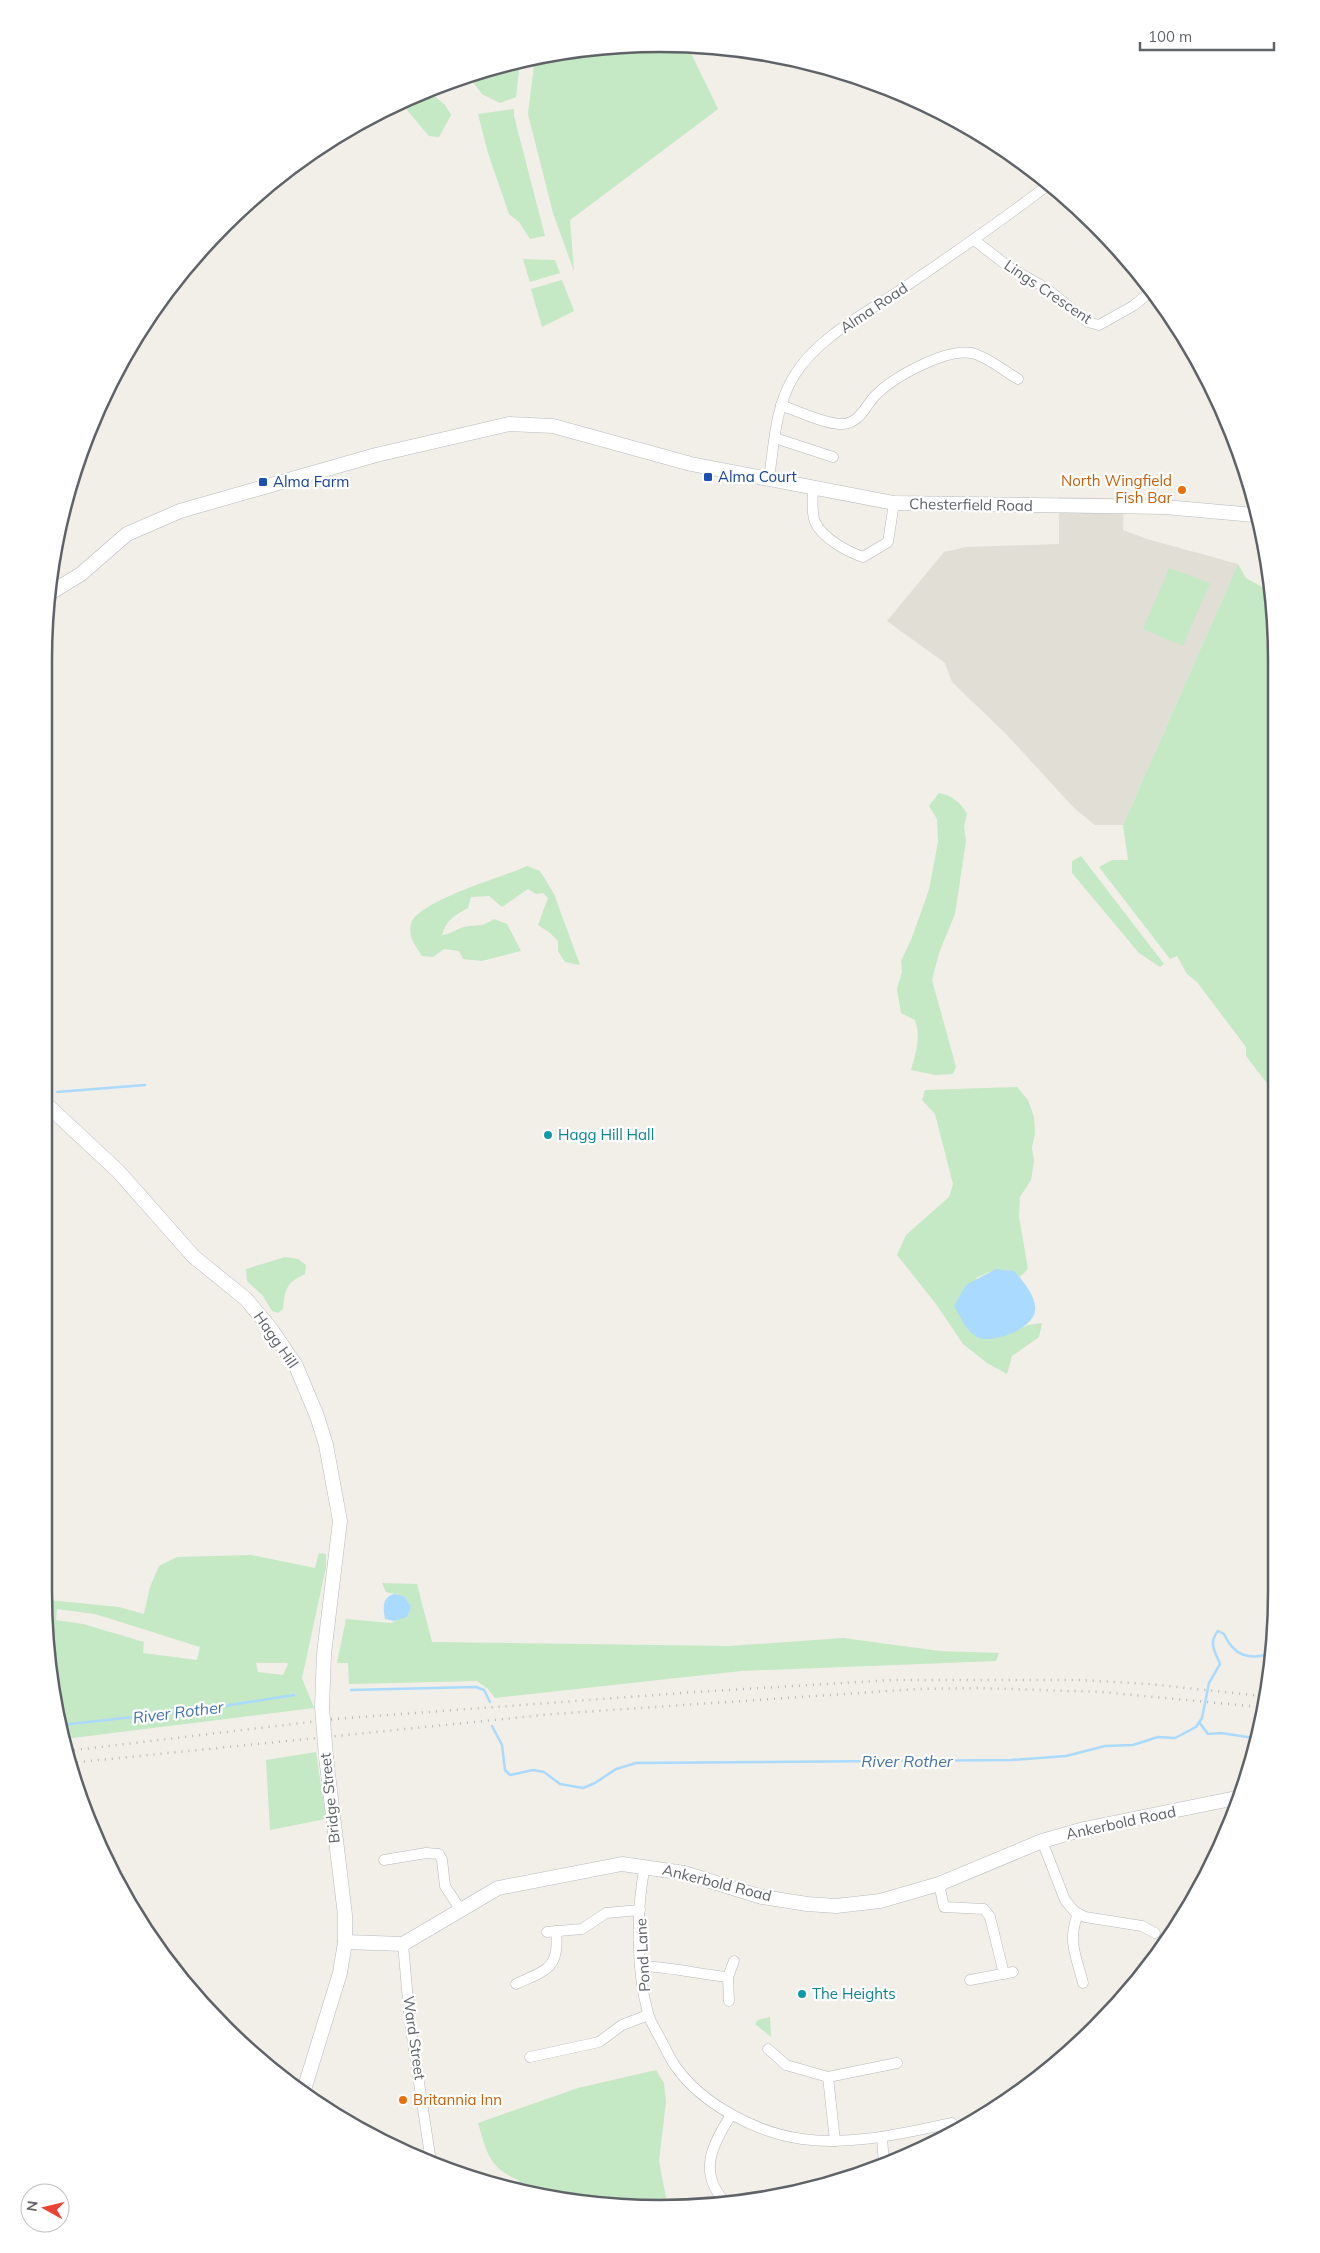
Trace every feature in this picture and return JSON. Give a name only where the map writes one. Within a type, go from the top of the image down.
[{"type":"street","name":"Alma Road","points":[[768,479],[781,405],[794,376],[819,347],[974,240],[1043,189]]},
{"type":"street","name":"Lings Crescent","points":[[974,240],[1009,267],[1046,288],[1088,322],[1099,325],[1133,306],[1146,295]]},
{"type":"street","points":[[781,405],[836,424],[849,423],[860,415],[876,394],[903,376],[940,358],[964,352],[981,356],[1018,379]]},
{"type":"street","name":"Chesterfield Road","points":[[57,589],[81,574],[127,534],[146,525],[226,496],[376,455],[509,424],[553,426],[691,464],[894,503],[1165,507],[1249,511]]},
{"type":"street","points":[[775,438],[832,457]]},
{"type":"street","points":[[813,486],[812,509],[816,523],[824,533],[852,553],[863,557],[888,542],[894,503]]},
{"type":"street","name":"Hagg Hill","points":[[52,1110],[118,1172],[194,1257],[246,1299],[271,1329],[296,1366],[317,1416],[326,1445],[340,1521],[324,1654]]},
{"type":"street","name":"Bridge Street","points":[[305,2086],[338,1981],[345,1942],[345,1914],[326,1757],[322,1707],[324,1654]]},
{"type":"street","name":"Ankerbold Road","points":[[402,1944],[498,1888],[520,1882],[622,1864],[684,1873],[762,1897],[823,1906],[880,1901],[939,1884],[1042,1841],[1084,1829],[1231,1799]]},
{"type":"street","points":[[1042,1841],[1065,1900],[1078,1914],[1085,1917],[1142,1926],[1155,1933]]},
{"type":"street","points":[[384,1860],[426,1853],[439,1854],[442,1860],[445,1886],[460,1909]]},
{"type":"street","name":"Pond Lane","points":[[645,1866],[641,1886],[640,1966],[648,2015],[676,2067],[704,2095],[731,2115],[772,2132],[801,2139],[836,2141],[882,2137],[952,2123]]},
{"type":"street","points":[[939,1884],[944,1906],[984,1909],[990,1917],[1008,1973],[970,1980]]},
{"type":"street","points":[[516,1984],[548,1969],[554,1960],[551,1931],[582,1929],[606,1913],[640,1910]]},
{"type":"street","points":[[1078,1914],[1072,1928],[1071,1940],[1083,1983]]},
{"type":"street","points":[[345,1942],[402,1944]]},
{"type":"street","name":"Ward Street","points":[[402,1944],[410,2023],[430,2155]]},
{"type":"street","points":[[728,2001],[728,1978],[734,1961]]},
{"type":"street","points":[[640,1966],[685,1969],[696,1974],[728,1978]]},
{"type":"street","points":[[530,2057],[600,2042],[622,2025],[648,2015]]},
{"type":"street","points":[[768,2049],[786,2065],[828,2077],[897,2063]]},
{"type":"street","points":[[828,2077],[836,2141]]},
{"type":"street","points":[[721,2197],[711,2183],[708,2168],[717,2137],[731,2115]]},
{"type":"street","points":[[882,2137],[883,2157]]},
{"type":"shaded area","points":[[1059,497],[1124,499],[1123,530],[1147,539],[1238,564],[1123,825],[1095,825],[1074,808],[1007,735],[952,682],[945,663],[887,621],[944,552],[966,547],[1059,544]]},
{"type":"green space","points":[[660,52],[691,54],[718,109],[570,220],[574,271],[553,213],[528,114],[534,66],[581,58]]},
{"type":"green space","points":[[519,69],[516,97],[500,103],[482,94],[473,82]]},
{"type":"green space","points":[[435,96],[445,105],[451,115],[439,137],[429,136],[407,110],[408,108]]},
{"type":"green space","points":[[514,109],[514,116],[545,236],[530,239],[519,222],[509,214],[488,153],[478,114]]},
{"type":"green space","points":[[523,259],[555,260],[560,273],[530,282]]},
{"type":"green space","points":[[562,280],[574,311],[542,327],[531,289]]},
{"type":"green space","points":[[1238,564],[1246,578],[1263,587],[1266,620],[1268,660],[1268,1085],[1246,1056],[1246,1047],[1197,982],[1187,974],[1177,956],[1170,959],[1099,867],[1112,860],[1128,860],[1123,825]]},
{"type":"green space","points":[[1169,568],[1210,583],[1183,646],[1143,629]]},
{"type":"green space","points":[[939,793],[956,800],[967,814],[964,826],[966,841],[955,914],[939,953],[932,980],[956,1067],[953,1074],[935,1075],[911,1070],[917,1045],[917,1026],[915,1020],[901,1013],[897,989],[902,972],[901,961],[911,940],[929,890],[938,842],[937,819],[929,806]]},
{"type":"green space","points":[[1081,856],[1164,964],[1160,967],[1139,953],[1072,873],[1072,861]]},
{"type":"green space","points":[[527,866],[540,871],[554,894],[580,965],[565,962],[558,951],[558,941],[538,925],[548,898],[543,893],[536,894],[528,889],[502,907],[489,896],[471,897],[468,908],[452,918],[446,925],[442,935],[464,927],[482,925],[494,919],[507,924],[521,951],[482,961],[463,959],[459,951],[444,949],[433,957],[422,956],[410,933],[411,924],[417,915],[444,898]]},
{"type":"green space","points":[[1017,1087],[1028,1100],[1034,1117],[1035,1134],[1032,1147],[1034,1161],[1031,1180],[1020,1197],[1019,1217],[1028,1269],[1020,1277],[1010,1271],[998,1270],[976,1278],[1007,1335],[1028,1325],[1042,1323],[1039,1337],[1012,1356],[1007,1374],[987,1363],[963,1344],[936,1304],[897,1255],[906,1235],[949,1197],[953,1184],[935,1114],[922,1100],[925,1090]]},
{"type":"green space","points":[[285,1257],[298,1259],[306,1265],[305,1274],[290,1284],[286,1292],[283,1309],[278,1313],[272,1311],[263,1296],[247,1281],[246,1269]]},
{"type":"green space","points":[[319,1553],[326,1554],[326,1567],[302,1678],[314,1708],[70,1738],[58,1672],[52,1600],[119,1607],[144,1614],[150,1587],[159,1566],[177,1557],[251,1555],[315,1568]],"holes":[[[57,1609],[95,1614],[200,1647],[197,1660],[143,1653],[144,1642],[83,1624],[56,1620]],[[256,1663],[287,1663],[283,1675],[258,1672]]]},
{"type":"green space","points":[[382,1583],[417,1584],[432,1642],[729,1646],[843,1638],[940,1651],[999,1653],[996,1661],[741,1671],[495,1698],[488,1689],[477,1681],[349,1684],[348,1663],[337,1663],[346,1619],[391,1623],[407,1616],[411,1606],[404,1596],[386,1592]]},
{"type":"green space","points":[[316,1752],[326,1819],[270,1830],[266,1760]]},
{"type":"green space","points":[[770,2017],[771,2037],[755,2024],[758,2020]]},
{"type":"green space","points":[[656,2070],[664,2083],[666,2102],[659,2161],[666,2200],[620,2199],[541,2189],[520,2184],[518,2180],[500,2170],[495,2164],[487,2150],[478,2123],[578,2088]]},
{"type":"water","points":[[996,1269],[1014,1271],[1032,1295],[1035,1311],[1033,1318],[1027,1324],[1010,1334],[992,1339],[983,1339],[970,1331],[954,1306],[966,1285]]},
{"type":"water","points":[[394,1594],[404,1596],[411,1606],[407,1617],[394,1621],[385,1619],[384,1607],[385,1600]]},
{"type":"waterway","points":[[57,1092],[145,1085]]},
{"type":"waterway","name":"River Rother","points":[[492,1726],[502,1745],[505,1770],[510,1775],[533,1770],[544,1772],[560,1784],[583,1788],[595,1783],[616,1769],[636,1763],[1012,1760],[1066,1756],[1105,1746],[1133,1745],[1158,1737],[1175,1738],[1196,1727],[1202,1718],[1209,1683],[1220,1664],[1213,1643],[1213,1639],[1218,1631],[1224,1634],[1237,1652],[1249,1656],[1264,1656]]},
{"type":"waterway","name":"River Rother","points":[[351,1690],[476,1687],[484,1690],[490,1702]]},
{"type":"waterway","name":"River Rother","points":[[67,1724],[198,1710],[294,1695]]},
{"type":"waterway","points":[[1199,1722],[1208,1734],[1221,1733],[1250,1737]]},
{"type":"railway","points":[[73,1750],[335,1719],[695,1692],[893,1680],[1080,1680],[1149,1684],[1258,1696]]},
{"type":"railway","points":[[77,1762],[553,1714],[917,1689],[979,1688],[1102,1692],[1257,1707]]},
{"type":"place","name":"Alma Court","points":[[708,477]]},
{"type":"place","name":"Alma Farm","points":[[263,482]]},
{"type":"place","name":"North Wingfield Fish Bar","points":[[1182,490]]},
{"type":"place","name":"Hagg Hill Hall","points":[[548,1135]]},
{"type":"place","name":"The Heights","points":[[802,1994]]},
{"type":"place","name":"Britannia Inn","points":[[403,2100]]}]
